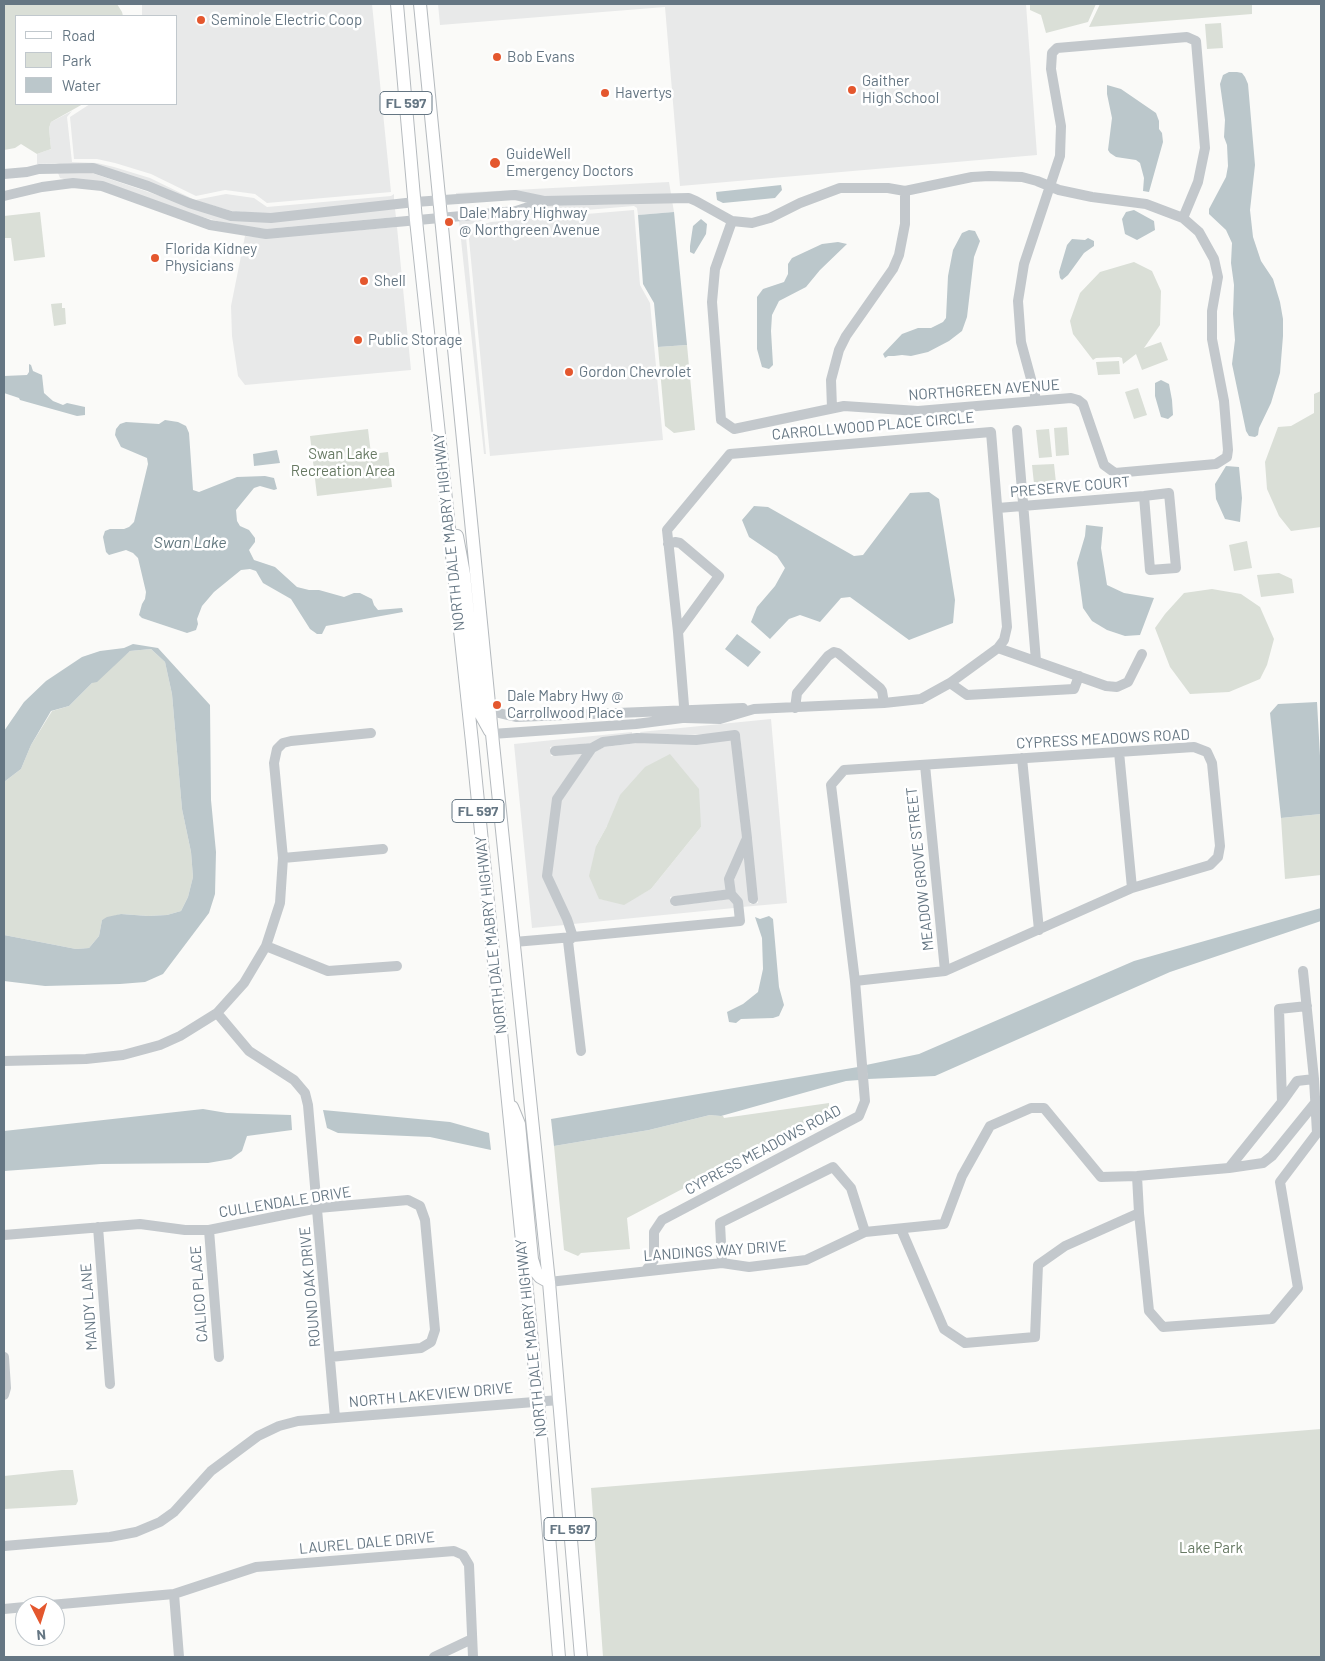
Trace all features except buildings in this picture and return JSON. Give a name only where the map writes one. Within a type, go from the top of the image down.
[{"type":"main road","name":"NORTH DALE MABRY HIGHWAY","points":[[397,4],[416,220],[538,1401],[559,1657]]},
{"type":"main road","name":"NORTH DALE MABRY HIGHWAY","points":[[420,4],[438,200],[549,1282],[580,1657]]},
{"type":"main road","points":[[447,512],[458,538],[477,701],[480,713],[492,734]]},
{"type":"main road","points":[[506,1093],[519,1124],[532,1259],[536,1272],[540,1277],[549,1282]]},
{"type":"street","points":[[1036,401],[1021,342],[1018,301],[1024,264],[1060,156],[1061,126],[1051,69],[1052,53],[1057,48],[1187,37],[1196,41],[1198,45],[1205,148],[1198,182],[1183,218]]},
{"type":"street","points":[[4,174],[38,169],[92,168],[231,216],[271,218],[438,200]]},
{"type":"street","points":[[52,169],[58,185]]},
{"type":"street","name":"NORTHGREEN AVENUE","points":[[438,200],[515,195],[544,202],[689,198],[732,222],[742,223],[761,222],[800,203],[840,188],[888,188],[905,191],[972,177],[989,176],[1022,178],[1092,197],[1146,204],[1183,218],[1199,232],[1214,258],[1218,277],[1212,311],[1212,339],[1224,401],[1227,457],[1216,464],[1115,473],[1104,465],[1083,404],[1071,398],[918,411],[863,406],[832,408],[734,429],[721,420],[712,302],[715,269],[732,222]]},
{"type":"street","points":[[4,196],[73,183],[102,186],[210,226],[266,234],[441,218]]},
{"type":"street","points":[[832,408],[831,380],[839,350],[846,336],[893,268],[899,254],[905,224],[905,191]]},
{"type":"street","name":"NORTHGREEN AVENUE","points":[[441,218],[516,211],[544,202]]},
{"type":"street","points":[[1017,430],[1036,662]]},
{"type":"street","name":"CARROLLWOOD PLACE CIRCLE","points":[[685,714],[667,530],[730,454],[991,432],[1008,627],[1004,640],[998,648]]},
{"type":"street","name":"PRESERVE COURT","points":[[998,508],[1168,494],[1176,568],[1150,570],[1144,496]]},
{"type":"street","points":[[668,544],[680,543],[719,576],[678,632]]},
{"type":"street","points":[[492,734],[636,724],[685,714],[738,707],[754,709],[795,708],[921,699],[950,683],[998,648],[1106,686],[1117,687],[1128,682],[1142,654]]},
{"type":"street","points":[[795,708],[798,693],[828,656],[834,652],[838,653],[880,688],[884,703]]},
{"type":"street","points":[[950,683],[967,695],[1074,689],[1079,676]]},
{"type":"street","points":[[490,711],[516,717],[633,713],[685,714],[720,719],[754,709]]},
{"type":"street","points":[[633,713],[637,738]]},
{"type":"street","points":[[568,715],[569,729]]},
{"type":"street","points":[[4,1061],[123,1055],[160,1045],[180,1036],[217,1013],[244,983],[266,946],[280,903],[283,858],[274,762],[277,749],[284,743],[291,741],[371,733]]},
{"type":"street","points":[[555,751],[592,748],[603,742],[637,738],[696,740],[736,735],[753,899]]},
{"type":"street","name":"CYPRESS MEADOWS ROAD","points":[[646,1270],[654,1260],[654,1232],[662,1220],[859,1116],[865,1101],[855,981],[831,786],[844,770],[1194,747],[1207,752],[1212,763],[1220,846],[1218,857],[1210,865],[1132,888],[945,971],[855,981]]},
{"type":"street","points":[[572,937],[567,919],[547,876],[558,799],[592,748]]},
{"type":"street","points":[[1119,752],[1132,888]]},
{"type":"street","points":[[1022,758],[1039,930]]},
{"type":"street","name":"MEADOW GROVE STREET","points":[[925,765],[945,971]]},
{"type":"street","points":[[514,942],[740,921],[738,902],[731,894],[729,879],[746,838]]},
{"type":"street","points":[[283,858],[383,849]]},
{"type":"street","points":[[675,901],[731,894]]},
{"type":"street","points":[[572,937],[568,941],[581,1051]]},
{"type":"street","points":[[266,946],[328,971],[397,966]]},
{"type":"street","points":[[1137,1176],[1149,1311],[1163,1327],[1272,1320],[1298,1288],[1280,1182],[1317,1133],[1314,1079],[1303,970]]},
{"type":"street","points":[[1282,1102],[1279,1010],[1307,1006]]},
{"type":"street","name":"ROUND OAK DRIVE","points":[[217,1013],[249,1051],[294,1080],[305,1093],[308,1105],[318,1208],[333,1389]]},
{"type":"street","points":[[1229,1168],[1297,1081],[1314,1079]]},
{"type":"street","name":"LANDINGS WAY DRIVE","points":[[549,1282],[722,1263],[749,1267],[806,1260],[865,1232],[944,1224],[962,1176],[990,1126],[1031,1108],[1044,1108],[1101,1177],[1137,1176],[1264,1163],[1272,1156],[1315,1103]]},
{"type":"street","points":[[722,1263],[720,1224],[834,1167],[851,1188],[865,1232]]},
{"type":"street","name":"CULLENDALE DRIVE","points":[[4,1235],[140,1224],[185,1230],[209,1230],[318,1208],[408,1200],[420,1206],[425,1220],[435,1330],[431,1342],[421,1348],[330,1357]]},
{"type":"street","points":[[901,1229],[944,1329],[965,1343],[1035,1337],[1038,1264],[1065,1246],[1139,1213]]},
{"type":"street","name":"MANDY LANE","points":[[98,1227],[110,1384]]},
{"type":"street","name":"CALICO PLACE","points":[[209,1230],[219,1357]]},
{"type":"street","points":[[4,1357],[6,1388],[4,1395]]},
{"type":"street","name":"NORTH LAKEVIEW DRIVE","points":[[333,1389],[335,1418]]},
{"type":"street","name":"NORTH LAKEVIEW DRIVE","points":[[4,1546],[110,1537],[136,1532],[160,1522],[174,1512],[211,1471],[258,1436],[279,1426],[335,1418],[559,1400]]},
{"type":"street","name":"LAUREL DALE DRIVE","points":[[65,1604],[174,1594],[256,1567],[454,1551],[463,1555],[469,1565],[473,1657]]},
{"type":"street","points":[[174,1594],[179,1657]]},
{"type":"street","points":[[434,1657],[472,1639]]},
{"type":"shaded area","name":"Seminole Electric Coop","points":[[142,4],[372,4],[391,192],[267,203],[255,194],[225,190],[196,196],[151,174],[115,163],[97,159],[74,159],[70,117],[88,105],[178,105],[178,15],[142,15]]},
{"type":"shaded area","name":"Gaither High School","points":[[438,4],[1026,4],[1037,155],[680,186],[665,7],[440,25]]},
{"type":"shaded area","points":[[72,111],[67,117],[72,162],[97,163],[150,178],[195,200],[226,194],[254,198],[267,207],[391,196],[394,194],[394,200],[271,214],[232,211],[190,199],[149,182],[55,163],[37,164],[37,154],[51,149],[49,128],[51,122]]},
{"type":"shaded area","points":[[58,173],[92,173],[234,221],[395,209],[396,217],[266,229],[228,224],[60,178]]},
{"type":"shaded area","points":[[669,182],[674,212],[638,215],[637,208],[634,206],[490,218],[465,226],[486,454],[484,454],[459,221],[545,206],[629,204],[547,196],[456,193]]},
{"type":"shaded area","name":"Gordon Chevrolet","points":[[634,210],[640,285],[650,303],[663,440],[490,456],[468,229],[491,222]]},
{"type":"shaded area","points":[[397,227],[411,370],[245,385],[238,376],[232,336],[231,306],[245,236],[267,238]]},
{"type":"shaded area","points":[[771,719],[787,903],[742,907],[735,892],[734,880],[744,854],[750,904],[758,903],[740,735],[641,734],[640,732]]},
{"type":"shaded area","points":[[632,732],[632,734],[591,743],[550,747],[551,756],[583,753],[554,796],[543,875],[565,925],[532,928],[514,744]]},
{"type":"shaded area","points":[[732,740],[742,837],[726,890],[670,897],[672,906],[730,899],[734,904],[734,908],[573,924],[551,876],[561,801],[595,752],[604,747],[637,743]],"holes":[[[607,826],[701,827],[651,889],[624,904],[600,899],[596,846]]]},
{"type":"green space","points":[[4,4],[117,4],[123,15],[15,15],[15,105],[81,105],[51,122],[49,128],[51,149],[37,154],[21,144],[15,148],[4,150]]},
{"type":"green space","points":[[1030,4],[1096,4],[1088,22],[1046,33],[1041,15],[1030,10]]},
{"type":"green space","points":[[1100,4],[1252,4],[1252,14],[1089,27]]},
{"type":"green space","points":[[1221,23],[1223,48],[1207,49],[1205,24]]},
{"type":"green space","points":[[40,212],[45,257],[14,261],[11,238],[4,238],[4,216]]},
{"type":"green space","points":[[1134,262],[1152,271],[1161,291],[1160,325],[1144,348],[1161,342],[1168,360],[1142,370],[1136,354],[1123,364],[1122,358],[1119,357],[1096,358],[1093,360],[1073,334],[1070,321],[1080,293],[1100,272]]},
{"type":"green space","points":[[62,303],[62,308],[65,308],[66,324],[54,326],[51,304]]},
{"type":"green space","points":[[687,345],[695,430],[674,433],[665,426],[658,347]]},
{"type":"green space","points":[[1119,361],[1120,374],[1098,375],[1096,362]]},
{"type":"green space","points":[[1138,388],[1147,415],[1134,419],[1125,392]]},
{"type":"green space","points":[[1321,391],[1321,527],[1291,531],[1279,516],[1267,489],[1265,462],[1278,427],[1291,426],[1314,413],[1314,394]]},
{"type":"green space","points":[[1067,427],[1069,455],[1056,456],[1054,428]]},
{"type":"green space","name":"Swan Lake Recreation Area","points":[[368,429],[371,454],[388,452],[392,487],[317,496],[310,436]]},
{"type":"green space","points":[[1049,429],[1052,457],[1039,458],[1036,430]]},
{"type":"green space","points":[[1054,464],[1057,492],[1035,493],[1032,465]]},
{"type":"green space","points":[[1247,541],[1252,568],[1234,571],[1229,545]]},
{"type":"green space","points":[[1279,573],[1292,579],[1294,593],[1261,597],[1257,575]]},
{"type":"green space","points":[[1212,589],[1241,594],[1260,607],[1274,639],[1267,665],[1260,679],[1229,692],[1190,694],[1170,667],[1155,628],[1184,593]]},
{"type":"green space","points":[[151,649],[165,662],[172,694],[182,809],[191,852],[193,877],[188,897],[181,911],[167,915],[148,916],[121,914],[102,920],[99,936],[89,948],[76,949],[4,935],[4,782],[21,769],[31,745],[52,711],[69,706],[92,683],[130,651]]},
{"type":"green space","points":[[670,754],[699,789],[701,827],[651,889],[624,905],[599,899],[589,876],[596,846],[620,795],[645,767]]},
{"type":"green space","points":[[1321,814],[1321,875],[1285,879],[1281,818]]},
{"type":"green space","points":[[829,1103],[829,1112],[627,1218],[630,1249],[581,1253],[578,1256],[564,1250],[554,1146],[649,1130],[710,1115],[723,1116],[724,1118]]},
{"type":"green space","name":"Lake Park","points":[[1321,1429],[1321,1657],[603,1657],[591,1488]]},
{"type":"green space","points":[[73,1470],[78,1501],[76,1505],[4,1509],[4,1476]]},
{"type":"water","points":[[1229,72],[1242,73],[1248,84],[1255,165],[1250,210],[1253,237],[1261,261],[1273,279],[1283,319],[1280,373],[1271,403],[1259,428],[1258,435],[1255,437],[1249,436],[1246,431],[1232,364],[1235,340],[1233,314],[1234,285],[1231,263],[1232,243],[1226,230],[1209,214],[1209,209],[1226,177],[1228,166],[1220,84],[1223,75]]},
{"type":"water","points":[[1107,85],[1121,89],[1156,113],[1163,142],[1149,192],[1143,191],[1144,178],[1140,163],[1136,160],[1116,157],[1108,150],[1112,118]]},
{"type":"water","points":[[781,185],[782,190],[775,198],[723,203],[717,200],[716,192]]},
{"type":"water","points":[[1134,210],[1154,221],[1155,230],[1137,240],[1125,234],[1122,219],[1126,212]]},
{"type":"water","points":[[674,212],[687,345],[658,347],[654,303],[643,284],[638,215]]},
{"type":"water","points":[[701,219],[707,224],[706,234],[694,254],[690,252],[693,226]]},
{"type":"water","points":[[969,230],[975,231],[980,241],[974,257],[967,317],[962,331],[949,341],[928,352],[911,356],[888,356],[885,358],[883,354],[902,334],[918,328],[931,328],[943,322],[946,318],[948,276],[953,250],[962,233]]},
{"type":"water","points":[[1088,238],[1094,241],[1094,246],[1084,253],[1062,280],[1059,272],[1067,245],[1072,239],[1085,240]]},
{"type":"water","points":[[838,242],[847,244],[820,270],[806,287],[779,301],[772,315],[773,365],[769,369],[762,367],[757,349],[757,297],[763,289],[784,282],[788,274],[788,264],[792,258],[822,244]]},
{"type":"water","points":[[29,364],[33,371],[42,375],[44,393],[53,401],[63,405],[67,403],[85,407],[85,415],[77,416],[20,400],[4,393],[4,376],[27,375]]},
{"type":"water","points":[[1161,380],[1169,384],[1172,400],[1173,415],[1168,419],[1161,417],[1155,396],[1155,383]]},
{"type":"water","name":"Swan Lake","points":[[165,420],[178,422],[186,426],[189,433],[193,490],[199,492],[237,477],[265,476],[274,478],[277,489],[274,490],[260,486],[254,488],[236,510],[237,521],[240,526],[249,530],[255,538],[255,542],[249,550],[254,560],[275,567],[297,587],[319,590],[344,597],[360,593],[372,599],[378,610],[402,608],[403,612],[326,626],[322,634],[317,634],[310,629],[291,599],[263,583],[256,571],[250,569],[241,570],[214,592],[202,606],[197,619],[196,630],[187,633],[142,618],[139,615],[146,592],[138,558],[126,550],[109,555],[106,552],[103,537],[105,531],[124,529],[134,522],[148,464],[147,458],[121,447],[115,435],[116,429],[120,424],[126,422],[159,424]]},
{"type":"water","points":[[277,450],[280,463],[254,466],[253,454]]},
{"type":"water","points":[[1226,466],[1239,467],[1242,498],[1240,522],[1225,519],[1216,499],[1215,484]]},
{"type":"water","points":[[929,492],[939,499],[955,600],[953,623],[909,640],[850,597],[841,598],[820,622],[800,615],[789,619],[770,639],[751,622],[757,607],[775,586],[785,568],[777,556],[749,537],[742,520],[754,506],[768,507],[854,556],[863,555],[910,493]]},
{"type":"water","points":[[1086,525],[1103,527],[1101,548],[1107,585],[1124,593],[1154,598],[1140,635],[1125,636],[1107,630],[1092,621],[1083,608],[1077,563],[1085,536]]},
{"type":"water","points":[[737,634],[761,652],[748,667],[725,649]]},
{"type":"water","points":[[133,644],[158,648],[210,705],[211,800],[216,852],[215,894],[209,913],[163,974],[145,982],[45,986],[4,981],[4,935],[76,949],[89,948],[99,936],[102,920],[107,917],[121,914],[167,915],[181,911],[188,897],[193,877],[191,852],[182,809],[172,694],[165,662],[151,649],[130,651],[97,682],[92,683],[69,706],[51,711],[31,745],[21,769],[4,782],[4,731],[24,702],[46,681],[82,657],[100,651],[124,648]]},
{"type":"water","points":[[1317,702],[1321,814],[1281,818],[1270,713],[1278,704]]},
{"type":"water","points":[[1321,908],[1321,921],[1170,972],[935,1076],[868,1079],[866,1065],[919,1054],[1134,961]]},
{"type":"water","points":[[769,916],[773,919],[779,987],[784,1005],[779,1016],[773,1018],[741,1019],[736,1023],[729,1022],[727,1012],[743,1004],[758,992],[763,969],[762,938],[755,917],[760,919]]},
{"type":"water","points":[[858,1067],[859,1080],[846,1081],[721,1116],[710,1115],[649,1130],[554,1146],[551,1119]]},
{"type":"water","points":[[203,1109],[227,1113],[291,1115],[292,1130],[247,1136],[242,1151],[231,1159],[208,1163],[101,1164],[4,1171],[4,1131]]},
{"type":"water","points":[[323,1110],[450,1122],[489,1133],[491,1150],[430,1137],[338,1133],[327,1128]]},
{"type":"place","name":"Seminole Electric Coop","points":[[201,20]]},
{"type":"place","name":"Bob Evans","points":[[497,57]]},
{"type":"place","name":"Gaither High School","points":[[852,90]]},
{"type":"place","name":"Havertys","points":[[605,93]]},
{"type":"place","name":"GuideWell Emergency Doctors","points":[[495,163]]},
{"type":"place","name":"Dale Mabry Highway @ Northgreen Avenue","points":[[449,222]]},
{"type":"place","name":"Florida Kidney Physicians","points":[[155,258]]},
{"type":"place","name":"Shell","points":[[364,281]]},
{"type":"place","name":"Public Storage","points":[[358,340]]},
{"type":"place","name":"Gordon Chevrolet","points":[[569,372]]},
{"type":"place","name":"Dale Mabry Hwy @ Carrollwood Place","points":[[497,705]]}]
